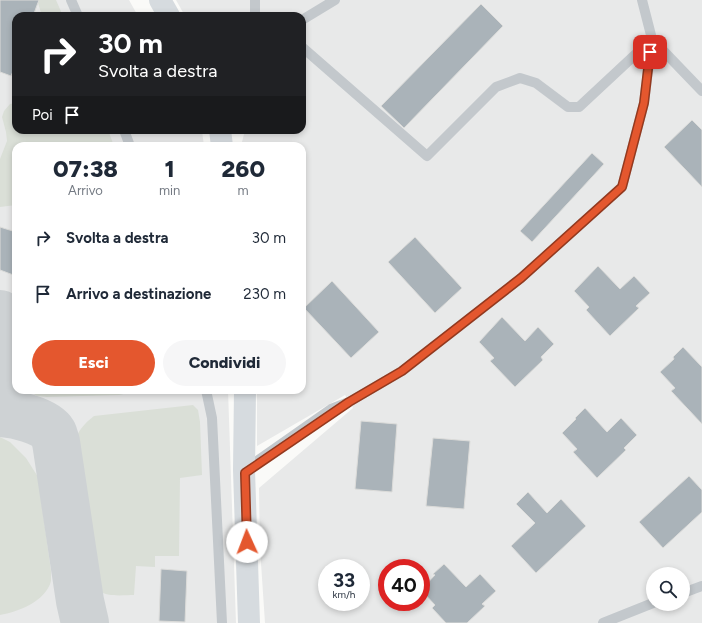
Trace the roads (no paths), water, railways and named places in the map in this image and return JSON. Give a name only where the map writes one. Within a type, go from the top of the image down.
[{"type":"street","points":[[160,0],[167,12]]},
{"type":"street","points":[[245,394],[244,472],[249,623]]},
{"type":"lane","points":[[71,0],[76,12]]},
{"type":"lane","points":[[255,0],[255,12]]},
{"type":"lane","points":[[306,18],[334,0]]},
{"type":"lane","points":[[244,472],[349,402],[402,371],[521,278],[622,187],[644,103],[652,39],[642,0]]},
{"type":"lane","points":[[306,50],[427,156],[496,87],[520,78],[536,83],[568,106],[579,107],[652,39]]},
{"type":"lane","points":[[652,39],[702,91]]},
{"type":"lane","points":[[207,394],[212,418],[222,623]]},
{"type":"lane","points":[[690,590],[702,586]]},
{"type":"lane","points":[[603,623],[646,606]]}]
